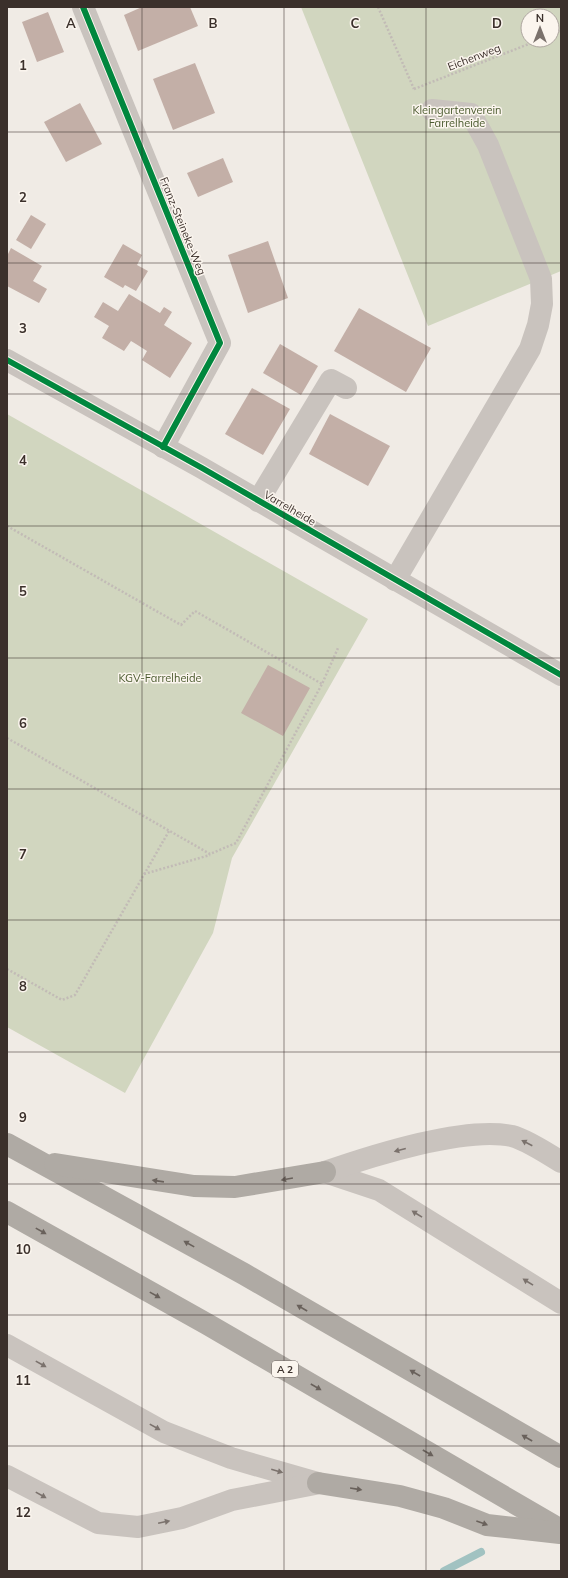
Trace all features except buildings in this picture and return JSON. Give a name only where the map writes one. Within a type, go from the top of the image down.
[{"type":"highway","points":[[7,1144],[244,1274],[561,1457]]},
{"type":"highway","points":[[40,1162],[194,1186],[235,1187],[325,1172]]},
{"type":"highway","name":"A 2","points":[[7,1212],[207,1324],[561,1530]]},
{"type":"highway","points":[[318,1483],[400,1496],[444,1508],[487,1525],[561,1534]]},
{"type":"street","name":"Franz-Steineke-Weg","points":[[83,7],[220,343],[163,447]]},
{"type":"street","points":[[395,580],[530,349],[538,325],[542,304],[542,279],[488,144],[471,114],[432,110]]},
{"type":"street","name":"Varrelheide","points":[[7,360],[258,501],[561,675]]},
{"type":"street","points":[[258,501],[331,380],[346,388]]},
{"type":"street","points":[[325,1172],[417,1145],[476,1134],[513,1136],[561,1162]]},
{"type":"street","points":[[325,1172],[379,1190],[561,1303]]},
{"type":"street","points":[[7,1346],[164,1432],[231,1458],[318,1483]]},
{"type":"street","points":[[7,1476],[98,1523],[138,1527],[182,1518],[232,1500],[318,1483]]},
{"type":"path","points":[[7,526],[181,625],[195,612],[322,684]]},
{"type":"path","points":[[144,874],[210,854],[236,843],[322,684],[338,648]]},
{"type":"path","points":[[7,738],[210,854]]},
{"type":"path","points":[[7,968],[62,1000],[75,995],[169,831]]},
{"type":"green space","name":"Kleingartenverein Farrelheide","points":[[301,7],[561,7],[561,271],[428,326]]},
{"type":"green space","name":"KGV-Farrelheide","points":[[7,414],[368,619],[232,858],[213,933],[125,1093],[7,1027]]},
{"type":"waterway","points":[[444,1571],[481,1552]]},
{"type":"cycle path","points":[[83,7],[220,343],[163,447]]},
{"type":"cycle path","points":[[7,360],[202,468],[561,675]]}]
